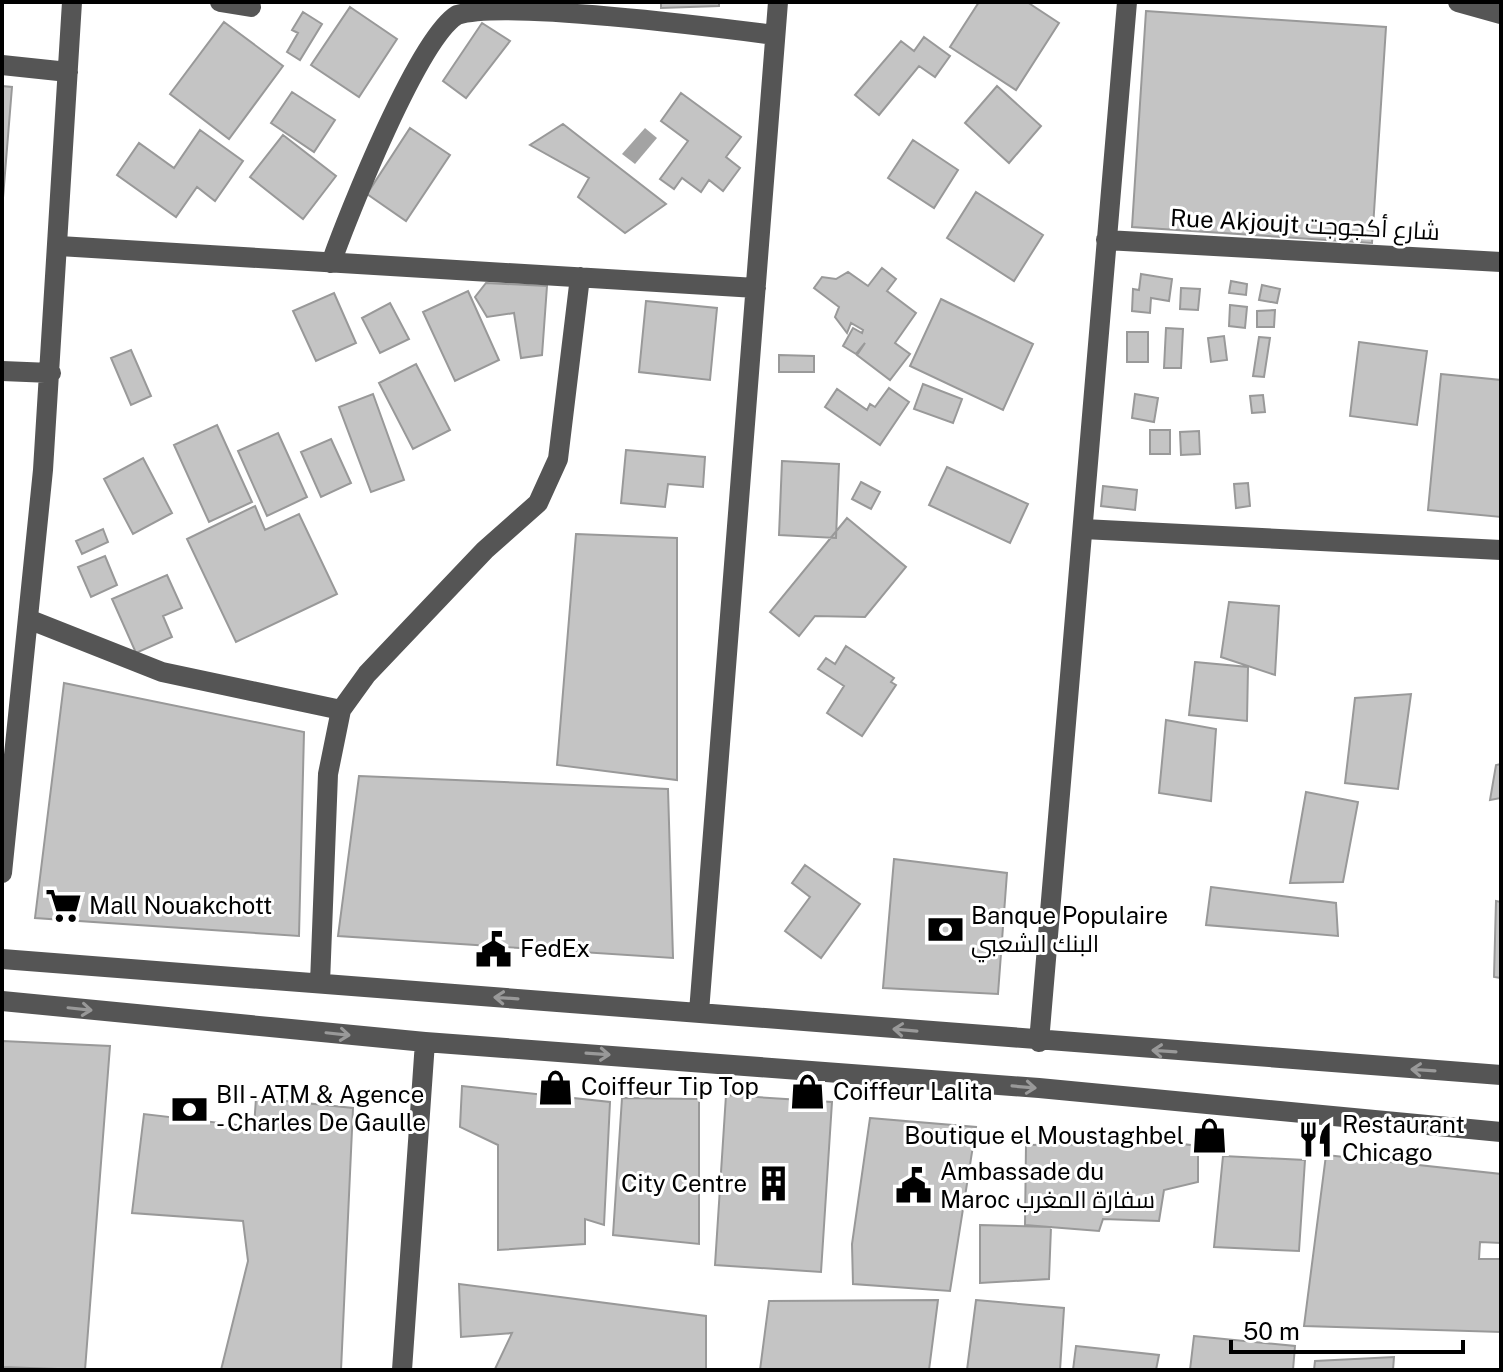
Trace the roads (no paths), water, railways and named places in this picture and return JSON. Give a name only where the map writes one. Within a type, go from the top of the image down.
[{"type":"street","points":[[2,873],[51,373],[72,2]]},
{"type":"street","points":[[220,2],[251,7]]},
{"type":"street","points":[[699,1012],[778,2]]},
{"type":"street","points":[[1039,1042],[1127,2]]},
{"type":"street","points":[[1458,2],[1501,14]]},
{"type":"street","points":[[331,263],[374,155],[433,40],[456,16],[488,5],[533,5],[775,35]]},
{"type":"street","points":[[2,65],[68,72]]},
{"type":"street","name":"Rue Akjoujt شارع أكجوجت","points":[[1106,240],[1501,262]]},
{"type":"street","points":[[59,246],[756,288]]},
{"type":"street","points":[[320,983],[328,774],[341,710],[367,674],[485,550],[538,503],[558,459],[580,277]]},
{"type":"street","points":[[2,371],[51,373]]},
{"type":"street","points":[[1083,529],[1501,550]]},
{"type":"street","points":[[28,619],[162,672],[341,710]]},
{"type":"street","points":[[2,959],[699,1012],[1039,1042],[1501,1075]]},
{"type":"street","points":[[2,1001],[425,1042],[1039,1088],[1501,1132]]},
{"type":"street","points":[[402,1370],[425,1042]]},
{"type":"place","name":"Mall Nouakchott","points":[[63,906]]},
{"type":"place","name":"Banque Populaire البنك الشعبي","points":[[945,930]]},
{"type":"place","name":"FedEx","points":[[494,949]]},
{"type":"place","name":"Coiffeur Tip Top","points":[[555,1087]]},
{"type":"place","name":"Coiffeur Lalita","points":[[807,1092]]},
{"type":"place","name":"BII - ATM & Agence - Charles De Gaulle","points":[[190,1109]]},
{"type":"place","name":"Boutique el Moustaghbel","points":[[1210,1136]]},
{"type":"place","name":"Restaurant Chicago","points":[[1316,1139]]},
{"type":"place","name":"City Centre","points":[[773,1184]]},
{"type":"place","name":"Ambassade du Maroc سفارة المغرب","points":[[914,1186]]}]
